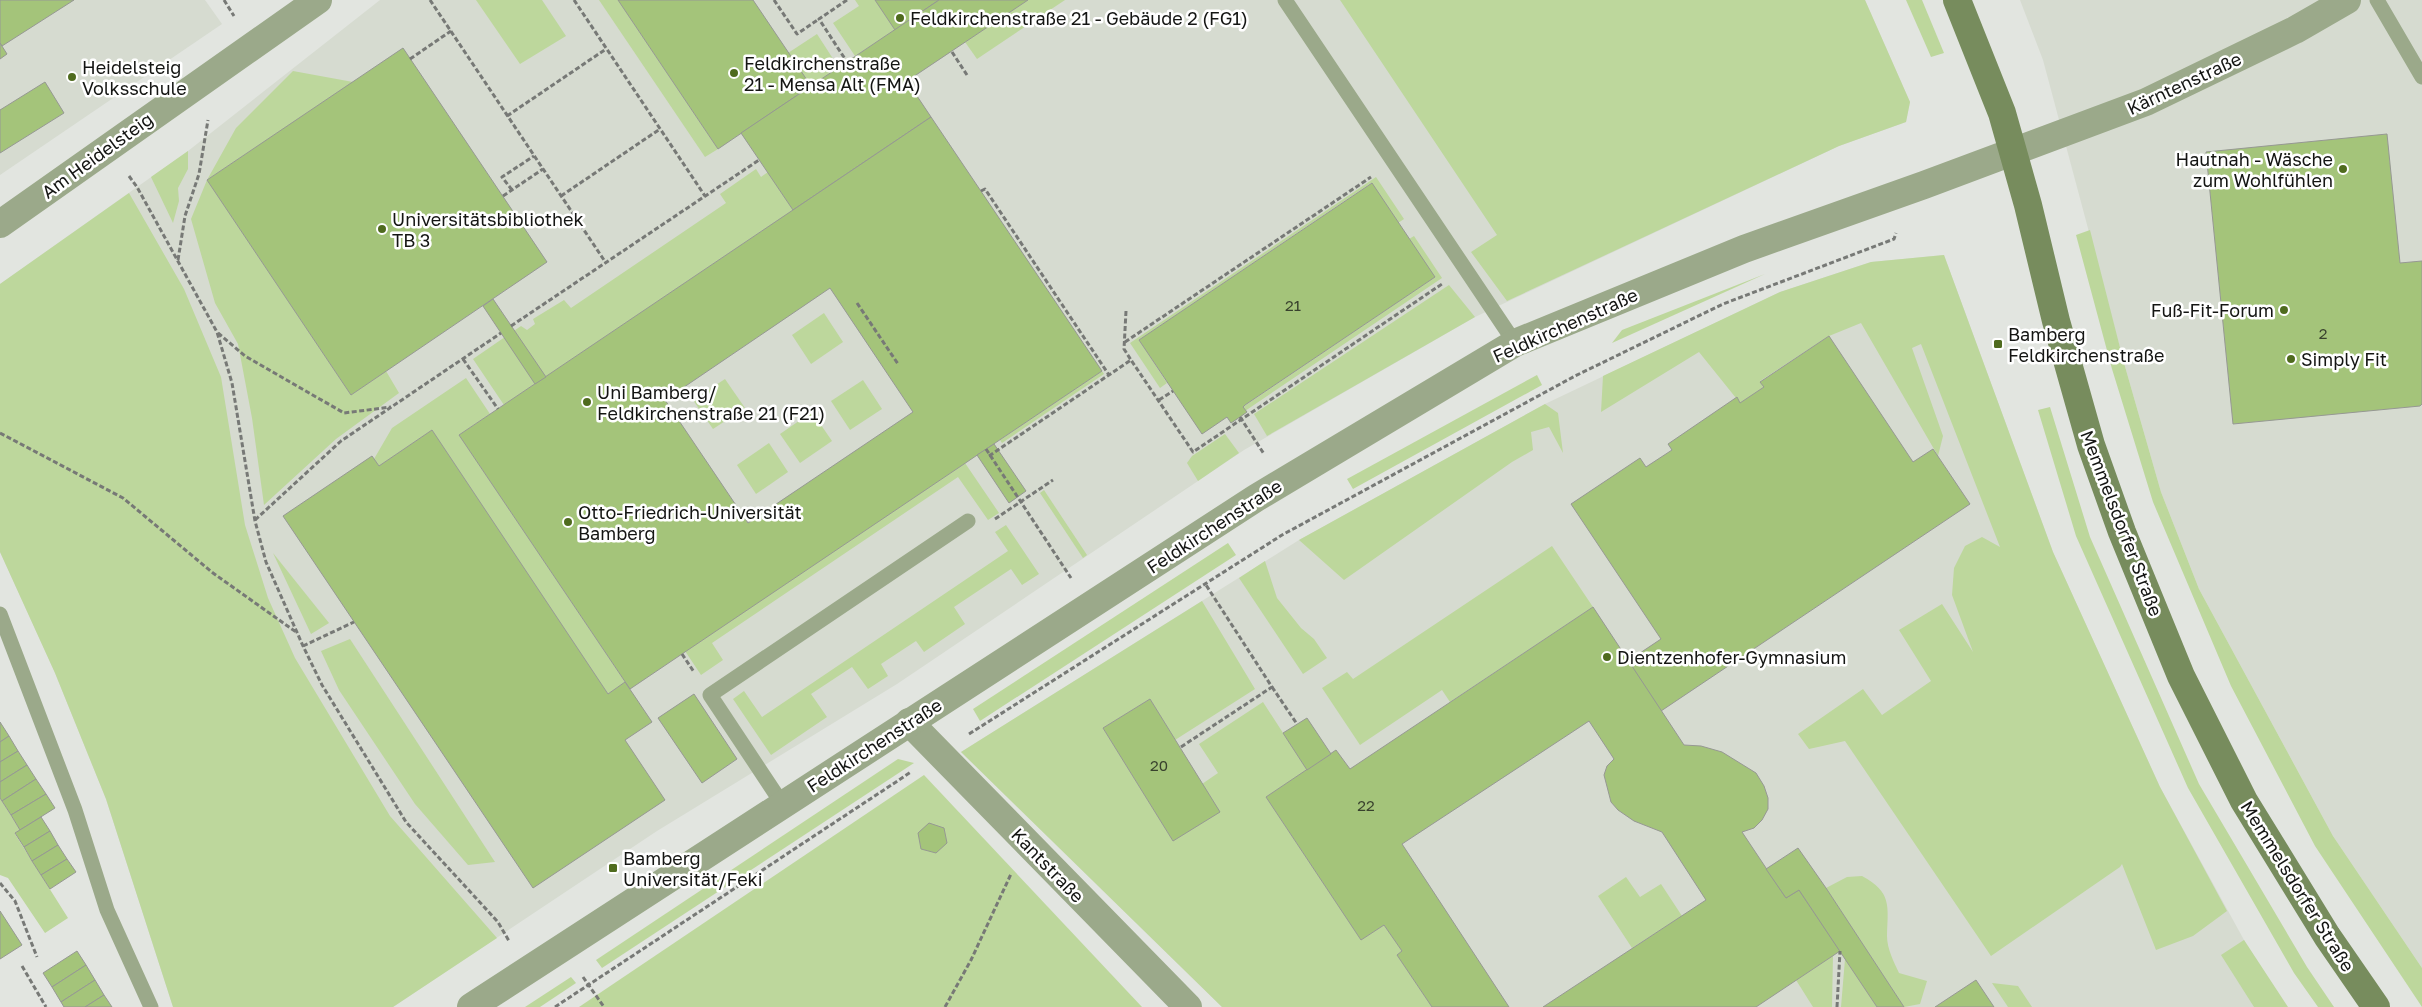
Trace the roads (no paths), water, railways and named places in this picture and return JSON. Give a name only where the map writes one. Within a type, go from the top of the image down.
[{"type":"main road","name":"Memmelsdorfer Straße","points":[[1957,0],[2002,113],[2056,321],[2091,445],[2122,532],[2182,676],[2244,801],[2327,936],[2376,1007]]},
{"type":"street","name":"Am Heidelsteig","points":[[0,224],[216,70],[318,0]]},
{"type":"street","name":"Kärntenstraße","points":[[2013,151],[2146,102],[2275,40],[2347,0]]},
{"type":"street","name":"Feldkirchenstraße","points":[[471,1007],[1282,482],[1515,343],[1744,249],[1906,192],[2013,151]]},
{"type":"street","name":"Kantstraße","points":[[909,722],[1188,1007]]},
{"type":"lane","points":[[1285,0],[1515,343]]},
{"type":"lane","points":[[2377,0],[2422,77]]},
{"type":"lane","points":[[783,805],[710,695],[968,521]]},
{"type":"lane","points":[[0,614],[75,810],[107,910],[151,1007]]},
{"type":"place","name":"Feldkirchenstraße 21 - Gebäude 2 (FG1)","points":[[900,18]]},
{"type":"place","name":"Feldkirchenstraße 21 - Mensa Alt (FMA)","points":[[734,73]]},
{"type":"place","name":"Heidelsteig Volksschule","points":[[72,77]]},
{"type":"place","name":"Hautnah - Wäsche zum Wohlfühlen","points":[[2343,169]]},
{"type":"place","name":"Universitätsbibliothek TB 3","points":[[382,229]]},
{"type":"place","name":"Fuß-Fit-Forum","points":[[2284,310]]},
{"type":"place","name":"Bamberg Feldkirchenstraße","points":[[1998,344]]},
{"type":"place","name":"Simply Fit","points":[[2291,359]]},
{"type":"place","name":"Uni Bamberg/ Feldkirchenstraße 21 (F21)","points":[[587,402]]},
{"type":"place","name":"Otto-Friedrich-Universität Bamberg","points":[[568,522]]},
{"type":"place","name":"Dientzenhofer-Gymnasium","points":[[1607,657]]},
{"type":"place","name":"Bamberg Universität/Feki","points":[[613,868]]}]
